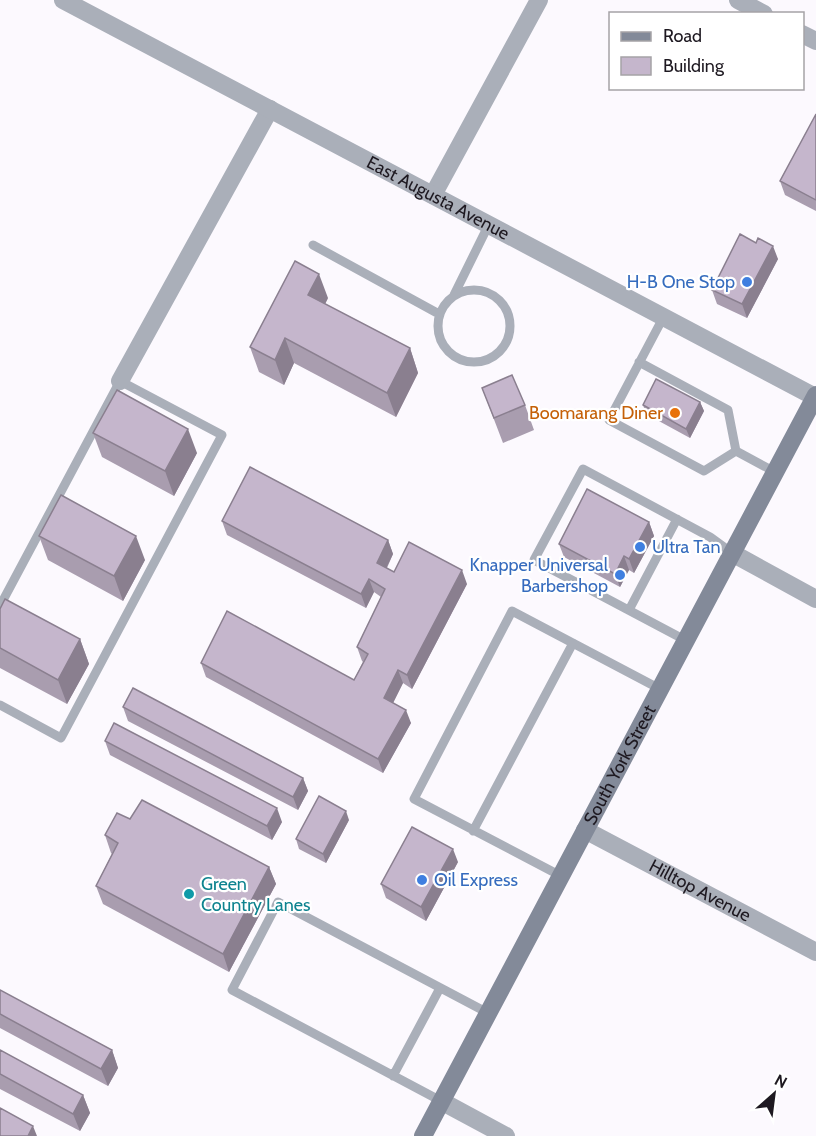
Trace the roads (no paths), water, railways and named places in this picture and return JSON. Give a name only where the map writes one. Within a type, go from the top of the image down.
[{"type":"main road","name":"South York Street","points":[[423,1136],[815,396]]},
{"type":"street","name":"East Augusta Avenue","points":[[63,0],[815,396]]},
{"type":"street","points":[[433,195],[539,0]]},
{"type":"street","points":[[738,0],[760,12]]},
{"type":"street","points":[[120,381],[270,109]]},
{"type":"street","points":[[732,553],[816,599]]},
{"type":"street","name":"Hilltop Avenue","points":[[585,830],[816,952]]},
{"type":"street","points":[[441,1101],[506,1136]]},
{"type":"lane","points":[[454,295],[477,289],[499,299],[510,320],[506,343],[499,352],[478,362],[455,357],[440,339],[437,327],[439,314],[454,295],[489,224]]},
{"type":"lane","points":[[313,245],[439,314]]},
{"type":"lane","points":[[664,316],[609,420],[704,471],[736,451]]},
{"type":"lane","points":[[639,362],[728,410],[736,451]]},
{"type":"lane","points":[[0,606],[120,381],[222,435],[61,738],[0,705]]},
{"type":"lane","points":[[736,451],[775,472]]},
{"type":"lane","points":[[685,640],[534,560],[583,470],[710,537],[732,553]]},
{"type":"lane","points":[[629,610],[677,519]]},
{"type":"lane","points":[[561,876],[414,799],[512,611],[660,689]]},
{"type":"lane","points":[[473,831],[573,643]]},
{"type":"lane","points":[[441,1101],[232,990],[278,902],[488,1013]]},
{"type":"lane","points":[[393,1076],[440,988]]},
{"type":"place","name":"H-B One Stop","points":[[747,282]]},
{"type":"place","name":"Boomarang Diner","points":[[675,413]]},
{"type":"place","name":"Ultra Tan","points":[[640,547]]},
{"type":"place","name":"Knapper Universal Barbershop","points":[[620,575]]},
{"type":"place","name":"Oil Express","points":[[422,880]]},
{"type":"place","name":"Green Country Lanes","points":[[189,894]]}]
